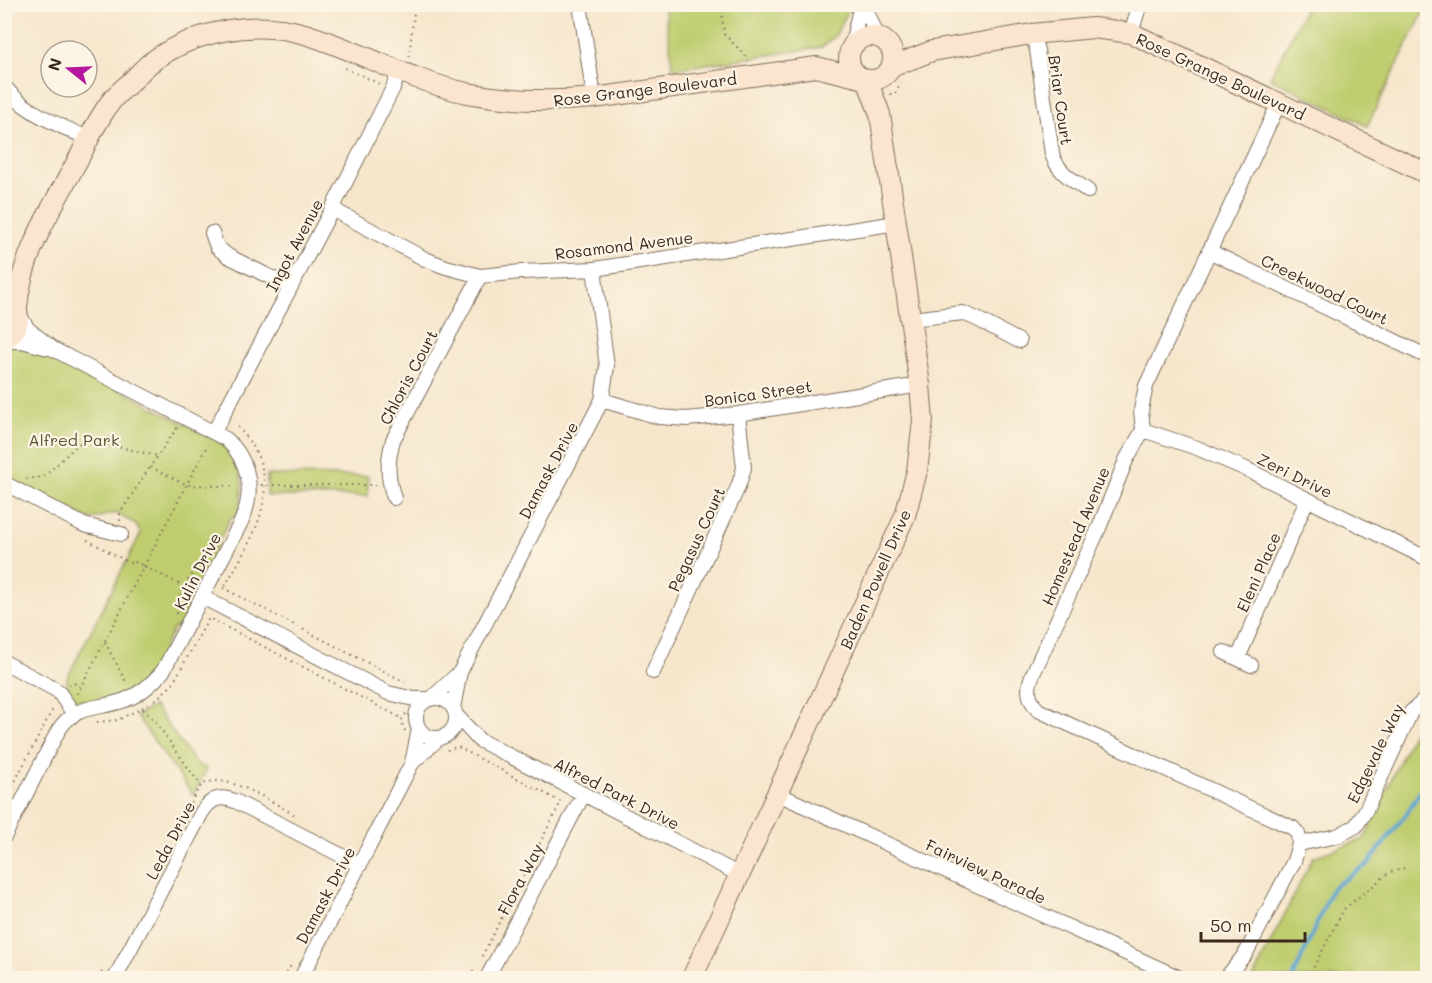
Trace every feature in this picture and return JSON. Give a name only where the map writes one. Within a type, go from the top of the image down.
[{"type":"street","points":[[580,4],[594,98]]},
{"type":"street","points":[[863,4],[881,39],[891,50],[894,72],[877,79],[864,79],[850,66],[851,49],[863,4]]},
{"type":"street","points":[[1131,33],[1140,4]]},
{"type":"street","name":"Rose Grange Boulevard","points":[[4,284],[26,259],[89,139],[113,99],[150,64],[201,36],[239,29],[272,28],[302,33],[328,42],[396,80],[424,79],[467,93],[533,101],[594,98],[816,68],[864,79]]},
{"type":"street","name":"Rose Grange Boulevard","points":[[894,72],[932,51],[1032,34],[1093,28],[1131,33],[1279,103],[1422,181]]},
{"type":"street","name":"Briar Court","points":[[1032,34],[1037,50],[1052,154],[1061,172],[1088,190]]},
{"type":"street","points":[[851,49],[855,43],[866,37],[881,39]]},
{"type":"street","name":"Rose Grange Boulevard","points":[[881,39],[932,51]]},
{"type":"street","name":"Rose Grange Boulevard","points":[[816,68],[851,49]]},
{"type":"street","name":"Baden Powell Drive","points":[[880,114],[884,94],[894,72]]},
{"type":"street","name":"Baden Powell Drive","points":[[692,978],[905,516],[917,471],[923,421],[912,319],[880,114],[864,79]]},
{"type":"street","name":"Ingot Avenue","points":[[214,432],[332,209],[396,80]]},
{"type":"street","points":[[4,86],[32,110],[89,139]]},
{"type":"street","name":"Homestead Avenue","points":[[1279,103],[1146,386],[1141,410],[1143,430],[1126,460],[1100,528],[1032,676],[1028,694],[1038,710],[1293,828],[1298,834],[1299,844]]},
{"type":"street","name":"Rosamond Avenue","points":[[332,209],[425,259],[480,276],[594,269],[897,223]]},
{"type":"street","points":[[212,233],[217,247],[228,256],[290,287]]},
{"type":"street","name":"Creekwood Court","points":[[1209,251],[1428,357]]},
{"type":"street","name":"Rose Grange Boulevard","points":[[13,306],[26,259]]},
{"type":"street","name":"Damask Drive","points":[[454,711],[460,672],[602,400],[607,366],[594,269]]},
{"type":"street","name":"Chloris Court","points":[[392,492],[388,460],[393,440],[480,276]]},
{"type":"street","points":[[4,340],[16,330],[13,306]]},
{"type":"street","name":"Kulin Drive","points":[[13,306],[28,329],[53,349],[226,439],[237,451],[254,485],[244,514],[163,671],[150,685],[134,696],[118,703],[72,711]]},
{"type":"street","points":[[912,319],[963,313],[1018,341]]},
{"type":"street","name":"Kulin Drive","points":[[4,340],[22,341],[53,349]]},
{"type":"street","name":"Bonica Street","points":[[602,400],[659,417],[687,419],[738,414],[920,385]]},
{"type":"street","name":"Pegasus Court","points":[[653,672],[738,487],[744,468],[738,414]]},
{"type":"street","name":"Zeri Drive","points":[[1143,430],[1197,448],[1246,469],[1428,559]]},
{"type":"street","points":[[4,483],[84,525],[121,534]]},
{"type":"street","name":"Eleni Place","points":[[1238,658],[1307,500]]},
{"type":"street","points":[[202,597],[388,693],[414,699],[444,700],[454,711],[453,727],[442,737],[428,736],[413,723],[388,693]]},
{"type":"street","points":[[1224,652],[1251,665]]},
{"type":"street","points":[[4,662],[52,687],[62,695],[72,711],[58,731],[4,837]]},
{"type":"street","name":"Damask Drive","points":[[430,699],[460,672]]},
{"type":"street","name":"Edgevale Way","points":[[1299,844],[1337,836],[1356,826],[1366,810],[1411,712],[1428,697]]},
{"type":"street","points":[[413,723],[419,707],[430,699]]},
{"type":"street","name":"Alfred Park Drive","points":[[454,711],[480,740],[740,875]]},
{"type":"street","name":"Damask Drive","points":[[412,763],[413,723]]},
{"type":"street","name":"Damask Drive","points":[[301,978],[412,763],[442,737]]},
{"type":"street","name":"Alfred Park Drive","points":[[442,737],[480,740]]},
{"type":"street","name":"Fairview Parade","points":[[778,794],[1180,978]]},
{"type":"street","name":"Flora Way","points":[[487,978],[583,795]]},
{"type":"street","name":"Leda Drive","points":[[116,978],[202,812],[215,799],[224,798],[237,802],[360,865]]},
{"type":"street","points":[[1226,978],[1246,953],[1294,861],[1299,844]]},
{"type":"street","points":[[1240,978],[1246,953]]},
{"type":"path","points":[[415,4],[408,57],[428,65],[424,79]]},
{"type":"path","points":[[721,4],[724,34],[745,56],[753,76]]},
{"type":"path","points":[[338,64],[379,84],[396,80]]},
{"type":"path","points":[[884,94],[895,94],[894,72]]},
{"type":"path","points":[[1422,181],[1428,194]]},
{"type":"path","points":[[121,534],[120,513],[177,427],[186,432]]},
{"type":"path","points":[[214,432],[105,641],[72,711],[83,720],[100,722],[118,720],[143,709],[172,685],[223,588],[405,682]]},
{"type":"path","points":[[20,478],[42,477],[78,444],[89,440],[158,456]]},
{"type":"path","points":[[150,467],[187,485],[254,485],[392,492]]},
{"type":"path","points":[[126,561],[132,564],[136,562],[183,586]]},
{"type":"path","points":[[209,618],[413,723]]},
{"type":"path","points":[[105,641],[134,696],[155,721],[201,786]]},
{"type":"path","points":[[427,749],[435,754],[458,747],[561,802],[470,978]]},
{"type":"path","points":[[1308,978],[1344,909],[1390,872],[1405,868]]},
{"type":"path","points":[[1415,978],[1428,960]]},
{"type":"path","points":[[4,965],[31,978]]},
{"type":"green space","points":[[664,5],[849,5],[835,36],[822,47],[674,69],[673,67]]},
{"type":"green space","points":[[1307,5],[1427,5],[1367,126],[1270,78]]},
{"type":"green space","name":"Alfred Park","points":[[4,347],[30,347],[68,362],[221,443],[234,460],[241,477],[242,494],[238,515],[231,517],[215,549],[216,557],[180,626],[174,628],[164,647],[163,658],[142,684],[115,697],[93,701],[74,698],[67,692],[67,678],[141,533],[134,523],[115,513],[89,520],[5,477]]},
{"type":"green space","points":[[267,475],[368,476],[368,496],[267,496]]},
{"type":"green space","points":[[154,706],[195,763],[207,769],[193,795],[136,716]]},
{"type":"green space","points":[[1427,714],[1426,978],[1253,978],[1313,857],[1364,839],[1420,717]]},
{"type":"waterway","points":[[1293,978],[1332,888],[1368,864],[1407,813],[1428,778]]}]
